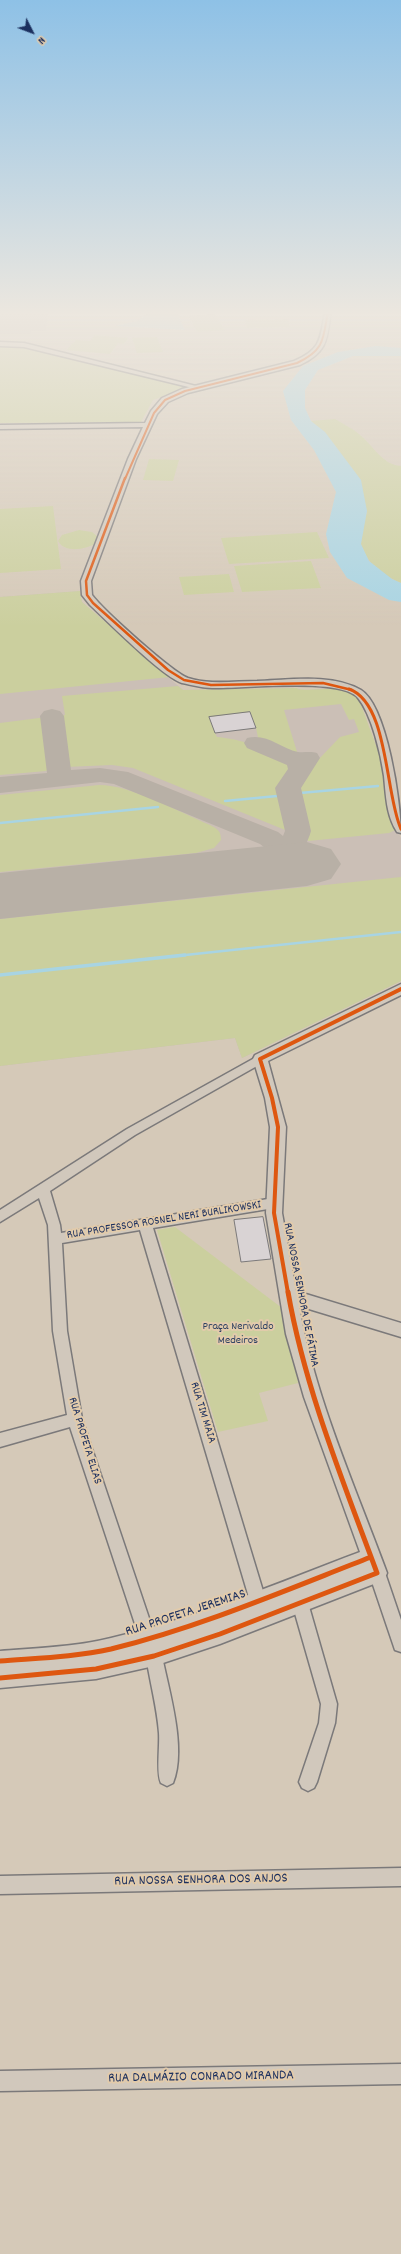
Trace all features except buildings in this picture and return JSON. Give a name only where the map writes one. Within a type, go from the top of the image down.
[{"type":"street","points":[[152,416],[126,475],[86,581],[85,590],[93,603],[168,670],[192,683],[211,685],[324,684],[340,686],[359,693],[366,701],[388,767],[394,816],[401,829]]},
{"type":"street","points":[[0,427],[148,425]]},
{"type":"street","points":[[0,1218],[131,1132],[260,1059],[401,989]]},
{"type":"street","name":"RUA NOSSA SENHORA DE FÁTIMA","points":[[260,1059],[272,1098],[278,1127],[274,1203],[275,1224],[304,1372],[374,1565]]},
{"type":"street","name":"RUA PROFETA ELIAS","points":[[43,1189],[54,1225],[60,1331],[75,1419],[151,1648],[168,1739],[169,1756],[167,1777]]},
{"type":"street","name":"RUA PROFESSOR ROSNEL NERI BURLIKOWSKI","points":[[55,1239],[274,1203]]},
{"type":"street","name":"RUA TIM MAIA","points":[[145,1224],[258,1601]]},
{"type":"street","points":[[288,1296],[401,1330]]},
{"type":"street","points":[[0,1440],[75,1419]]},
{"type":"street","points":[[374,1565],[401,1644]]},
{"type":"street","name":"RUA PROFETA JEREMIAS","points":[[0,1678],[96,1669],[151,1648],[258,1601],[374,1565]]},
{"type":"street","name":"RUA PROFETA JEREMIAS","points":[[0,1661],[74,1655],[110,1649],[151,1648],[220,1634],[300,1603],[374,1565]]},
{"type":"street","points":[[300,1603],[329,1704],[327,1723],[308,1782]]},
{"type":"street","name":"RUA NOSSA SENHORA DOS ANJOS","points":[[0,1884],[401,1877]]},
{"type":"street","name":"RUA DALMÁZIO CONRADO MIRANDA","points":[[0,2081],[401,2074]]},
{"type":"shaded area","points":[[80,591],[82,602],[183,690],[296,688],[303,691],[323,688],[345,691],[357,698],[381,759],[389,816],[401,838],[401,981],[242,1058],[235,1038],[0,1066],[0,597]]},
{"type":"green space","points":[[0,416],[144,416],[141,422],[0,423]]},
{"type":"green space","points":[[335,419],[364,438],[378,454],[388,462],[401,466],[401,583],[383,573],[371,563],[363,551],[361,537],[367,511],[311,421]]},
{"type":"green space","points":[[149,459],[179,460],[173,481],[143,480]]},
{"type":"green space","points":[[53,506],[61,569],[0,573],[0,509]]},
{"type":"green space","points":[[79,530],[92,532],[98,537],[97,543],[88,547],[71,549],[61,545],[58,541],[62,535]]},
{"type":"green space","points":[[317,532],[329,558],[229,564],[221,538]]},
{"type":"green space","points":[[311,561],[321,588],[242,592],[234,566]]},
{"type":"green space","points":[[229,574],[234,592],[184,595],[179,577]]},
{"type":"green space","points":[[80,591],[82,602],[170,677],[0,694],[0,597]]},
{"type":"green space","points":[[178,686],[183,690],[296,688],[303,690],[338,689],[354,695],[360,702],[381,759],[389,816],[395,830],[389,833],[308,841],[296,793],[296,783],[340,737],[359,732],[354,719],[349,720],[341,704],[284,710],[298,755],[259,742],[256,728],[215,733],[217,737],[260,746],[290,760],[294,766],[283,784],[282,796],[291,828],[290,832],[133,768],[112,765],[65,767],[57,716],[65,715],[62,696]]},
{"type":"green space","points":[[47,717],[52,768],[46,771],[0,775],[0,723]]},
{"type":"green space","points":[[99,785],[126,789],[140,794],[210,825],[220,832],[221,840],[214,848],[196,853],[0,872],[0,795]]},
{"type":"green space","points":[[401,877],[401,981],[242,1058],[235,1038],[0,1066],[0,919]]},
{"type":"green space","name":"Praça Nerivaldo Medeiros","points":[[175,1227],[282,1308],[298,1383],[259,1393],[268,1421],[218,1432],[157,1230]]},
{"type":"water","points":[[290,416],[309,416],[311,421],[325,432],[361,480],[367,511],[361,544],[369,561],[392,579],[401,583],[401,602],[389,600],[347,578],[330,552],[326,534],[336,492],[314,450],[291,420]]},
{"type":"waterway","points":[[300,793],[378,786]]},
{"type":"waterway","points":[[225,801],[277,796]]},
{"type":"waterway","points":[[0,823],[158,807]]},
{"type":"waterway","points":[[176,956],[401,932]]},
{"type":"waterway","points":[[0,975],[185,955]]},
{"type":"taxiway","points":[[52,716],[60,779]]},
{"type":"taxiway","points":[[256,743],[298,761],[300,769]]},
{"type":"taxiway","points":[[279,861],[296,838],[298,831],[288,788],[308,758]]},
{"type":"taxiway","points":[[60,779],[100,775],[119,777],[269,838],[282,849],[281,858],[276,863],[260,869]]},
{"type":"taxiway","points":[[0,785],[60,779]]},
{"type":"runway","points":[[0,896],[307,864]]},
{"type":"cycle path","points":[[152,416],[132,459],[86,581],[87,595],[93,603],[168,670],[184,680],[211,685],[323,683],[337,685],[359,693],[364,698],[373,716],[388,767],[393,806],[401,829]]},
{"type":"cycle path","points":[[0,1678],[96,1669],[154,1656],[220,1634],[377,1573],[313,1397],[295,1334],[274,1213],[278,1127],[272,1098],[260,1059],[401,989]]},
{"type":"cycle path","points":[[0,1661],[74,1655],[110,1649],[169,1633],[258,1601],[371,1557]]}]
